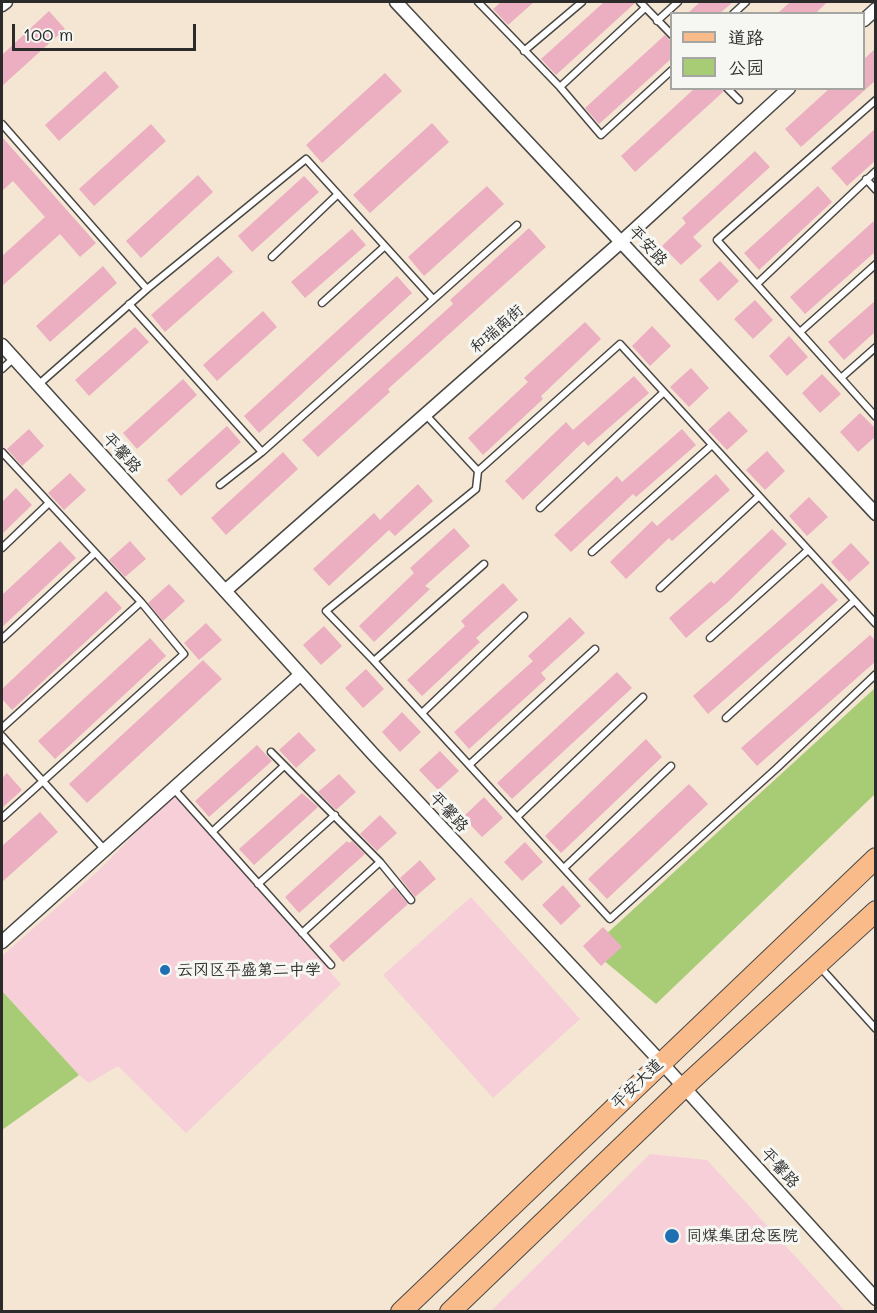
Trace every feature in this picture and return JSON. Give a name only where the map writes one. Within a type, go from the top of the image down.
[{"type":"main road","name":"平安大道","points":[[400,1311],[876,858]]},
{"type":"main road","points":[[450,1311],[684,1087],[876,911]]},
{"type":"street","points":[[2,5],[6,2]]},
{"type":"street","name":"平安路","points":[[396,2],[876,514]]},
{"type":"street","name":"和瑞南街","points":[[225,591],[621,242],[787,90]]},
{"type":"street","name":"平馨路","points":[[2,345],[300,675],[661,1062],[876,1299]]},
{"type":"street","points":[[2,942],[300,675]]},
{"type":"lane","points":[[478,2],[560,87],[601,135],[670,72]]},
{"type":"lane","points":[[524,51],[582,2]]},
{"type":"lane","points":[[640,2],[670,33]]},
{"type":"lane","points":[[657,21],[678,2]]},
{"type":"lane","points":[[560,87],[645,8]]},
{"type":"lane","points":[[730,90],[739,100]]},
{"type":"lane","points":[[876,100],[717,240],[876,417]]},
{"type":"lane","points":[[2,124],[147,289]]},
{"type":"lane","points":[[38,385],[129,304],[306,159],[434,299]]},
{"type":"lane","points":[[756,284],[876,171]]},
{"type":"lane","points":[[866,179],[876,190]]},
{"type":"lane","points":[[272,257],[338,194]]},
{"type":"lane","points":[[220,485],[262,452],[517,225]]},
{"type":"lane","points":[[322,303],[385,246]]},
{"type":"lane","points":[[800,332],[876,264]]},
{"type":"lane","points":[[129,304],[262,452]]},
{"type":"lane","points":[[876,624],[620,344],[478,471],[476,489],[326,611],[610,919],[777,768],[876,674]]},
{"type":"lane","points":[[841,378],[876,347]]},
{"type":"lane","points":[[2,369],[14,358]]},
{"type":"lane","points":[[540,508],[664,392]]},
{"type":"lane","points":[[425,414],[478,471]]},
{"type":"lane","points":[[592,552],[712,444]]},
{"type":"lane","points":[[2,452],[141,602],[184,654],[2,818]]},
{"type":"lane","points":[[660,588],[759,496]]},
{"type":"lane","points":[[2,548],[49,503]]},
{"type":"lane","points":[[710,638],[808,550]]},
{"type":"lane","points":[[2,639],[95,553]]},
{"type":"lane","points":[[374,661],[484,564]]},
{"type":"lane","points":[[726,718],[855,601]]},
{"type":"lane","points":[[2,728],[141,602]]},
{"type":"lane","points":[[422,713],[524,616]]},
{"type":"lane","points":[[469,765],[595,649]]},
{"type":"lane","points":[[517,817],[643,697]]},
{"type":"lane","points":[[2,736],[105,850]]},
{"type":"lane","points":[[271,752],[380,862],[411,900]]},
{"type":"lane","points":[[212,832],[284,766]]},
{"type":"lane","points":[[564,868],[671,766]]},
{"type":"lane","points":[[173,789],[331,965]]},
{"type":"lane","points":[[258,884],[335,815]]},
{"type":"lane","points":[[302,933],[380,862]]},
{"type":"lane","points":[[818,964],[876,1029]]},
{"type":"shaded area","name":"云冈区平盛第二中学","points":[[174,794],[341,984],[186,1133],[118,1066],[89,1083],[2,991],[2,956],[99,870]]},
{"type":"shaded area","points":[[471,897],[580,1019],[493,1098],[383,975]]},
{"type":"shaded area","name":"同煤集团总医院","points":[[650,1154],[707,1160],[845,1311],[491,1311]]},
{"type":"green space","points":[[875,688],[875,794],[656,1004],[590,949]]},
{"type":"green space","points":[[2,991],[79,1075],[2,1130]]},
{"type":"building","points":[[501,2],[534,2],[508,25],[493,9]]},
{"type":"building","points":[[604,2],[635,3],[556,75],[541,59]]},
{"type":"building","points":[[700,2],[733,2],[721,12],[689,12]]},
{"type":"building","points":[[790,2],[827,2],[817,12],[779,12]]},
{"type":"building","points":[[49,11],[65,29],[2,86],[2,55]]},
{"type":"building","points":[[665,35],[670,40],[670,60],[599,124],[585,108]]},
{"type":"building","points":[[876,48],[876,80],[865,90],[865,58]]},
{"type":"building","points":[[105,71],[119,87],[59,141],[45,125]]},
{"type":"building","points":[[385,73],[402,91],[322,163],[306,145]]},
{"type":"building","points":[[693,90],[722,90],[723,92],[635,172],[621,156]]},
{"type":"building","points":[[828,90],[865,90],[801,147],[785,129]]},
{"type":"building","points":[[432,123],[449,142],[370,213],[353,195]]},
{"type":"building","points":[[151,124],[166,141],[94,206],[79,189]]},
{"type":"building","points":[[876,128],[876,160],[847,186],[831,168]]},
{"type":"building","points":[[2,137],[96,243],[80,257],[60,234],[2,286],[2,256],[45,217],[13,181],[2,191]]},
{"type":"building","points":[[755,151],[770,167],[693,237],[702,246],[681,265],[662,246],[686,223],[682,218]]},
{"type":"building","points":[[198,175],[213,192],[141,258],[126,241]]},
{"type":"building","points":[[304,176],[319,192],[252,252],[238,236]]},
{"type":"building","points":[[487,186],[504,204],[424,276],[408,257]]},
{"type":"building","points":[[818,186],[832,202],[759,270],[744,253]]},
{"type":"building","points":[[876,219],[876,251],[805,314],[790,297]]},
{"type":"building","points":[[529,228],[546,247],[388,389],[390,392],[318,457],[302,440],[453,304],[450,300]]},
{"type":"building","points":[[352,229],[366,245],[305,298],[291,282]]},
{"type":"building","points":[[218,256],[233,272],[165,332],[151,315]]},
{"type":"building","points":[[720,261],[739,281],[718,301],[699,280]]},
{"type":"building","points":[[103,266],[117,283],[50,342],[36,326]]},
{"type":"building","points":[[397,276],[412,293],[259,433],[244,416]]},
{"type":"building","points":[[755,300],[773,320],[753,339],[734,319]]},
{"type":"building","points":[[876,300],[876,331],[844,360],[828,342]]},
{"type":"building","points":[[263,311],[277,327],[217,381],[203,365]]},
{"type":"building","points":[[585,322],[601,339],[541,396],[543,399],[483,455],[468,438],[528,382],[524,378]]},
{"type":"building","points":[[652,326],[671,346],[650,366],[632,346]]},
{"type":"building","points":[[135,327],[149,342],[89,396],[75,380]]},
{"type":"building","points":[[789,336],[808,357],[787,376],[769,356]]},
{"type":"building","points":[[691,368],[709,388],[689,407],[670,387]]},
{"type":"building","points":[[822,374],[841,394],[820,413],[802,393]]},
{"type":"building","points":[[634,376],[649,393],[588,446],[584,441],[523,500],[505,481],[566,422],[573,430]]},
{"type":"building","points":[[183,379],[197,395],[137,449],[123,433]]},
{"type":"building","points":[[729,411],[748,431],[727,450],[708,430]]},
{"type":"building","points":[[860,413],[876,429],[876,436],[858,452],[840,432]]},
{"type":"building","points":[[227,426],[241,442],[181,496],[167,480]]},
{"type":"building","points":[[29,429],[44,446],[22,466],[7,449]]},
{"type":"building","points":[[682,429],[696,445],[636,497],[633,494],[571,552],[554,535],[617,476],[622,482]]},
{"type":"building","points":[[767,451],[785,471],[765,490],[746,470]]},
{"type":"building","points":[[283,452],[298,469],[226,535],[211,518]]},
{"type":"building","points":[[70,473],[86,490],[64,510],[48,493]]},
{"type":"building","points":[[716,474],[730,490],[672,541],[669,538],[626,579],[610,562],[652,521],[657,526]]},
{"type":"building","points":[[418,484],[433,501],[395,536],[389,530],[329,586],[313,569],[374,513],[380,520]]},
{"type":"building","points":[[16,488],[32,505],[2,534],[2,502]]},
{"type":"building","points":[[809,497],[828,517],[807,536],[789,516]]},
{"type":"building","points":[[454,528],[470,546],[425,586],[430,589],[374,642],[359,626],[414,573],[410,568]]},
{"type":"building","points":[[772,529],[787,544],[729,601],[686,638],[669,618],[711,581],[714,584]]},
{"type":"building","points":[[60,541],[76,558],[2,627],[2,595]]},
{"type":"building","points":[[130,541],[146,559],[125,577],[109,560]]},
{"type":"building","points":[[851,543],[870,563],[849,582],[831,562]]},
{"type":"building","points":[[503,583],[518,600],[476,638],[480,642],[422,696],[407,680],[465,626],[461,621]]},
{"type":"building","points":[[822,583],[838,600],[708,714],[693,696]]},
{"type":"building","points":[[169,584],[185,601],[163,621],[148,603]]},
{"type":"building","points":[[106,591],[122,608],[12,710],[2,699],[2,689]]},
{"type":"building","points":[[570,617],[585,633],[541,673],[546,679],[469,749],[454,732],[533,661],[528,656]]},
{"type":"building","points":[[206,623],[222,640],[199,660],[184,643]]},
{"type":"building","points":[[324,626],[342,646],[321,665],[303,645]]},
{"type":"building","points":[[870,635],[876,641],[876,661],[757,766],[741,748]]},
{"type":"building","points":[[150,638],[166,656],[55,759],[38,741]]},
{"type":"building","points":[[203,660],[222,679],[87,803],[69,784]]},
{"type":"building","points":[[366,669],[384,689],[363,708],[345,688]]},
{"type":"building","points":[[617,672],[632,688],[512,799],[497,783]]},
{"type":"building","points":[[402,712],[421,732],[400,752],[382,732]]},
{"type":"building","points":[[299,732],[316,750],[296,768],[279,750]]},
{"type":"building","points":[[646,739],[662,757],[561,853],[545,836]]},
{"type":"building","points":[[257,745],[272,761],[209,817],[195,801]]},
{"type":"building","points":[[440,751],[459,771],[438,790],[419,770]]},
{"type":"building","points":[[7,773],[22,790],[2,808],[2,778]]},
{"type":"building","points":[[339,774],[356,792],[336,810],[318,792]]},
{"type":"building","points":[[689,784],[708,804],[607,899],[588,879]]},
{"type":"building","points":[[302,793],[318,807],[254,865],[239,849]]},
{"type":"building","points":[[484,797],[503,818],[482,837],[463,817]]},
{"type":"building","points":[[40,812],[58,832],[2,882],[2,846]]},
{"type":"building","points":[[380,815],[397,833],[377,851],[360,834]]},
{"type":"building","points":[[347,841],[349,843],[352,841],[365,854],[299,913],[285,897]]},
{"type":"building","points":[[525,842],[543,862],[522,881],[504,862]]},
{"type":"building","points":[[420,860],[436,879],[415,897],[400,878]]},
{"type":"building","points":[[563,885],[581,906],[561,925],[542,905]]},
{"type":"building","points":[[394,887],[408,904],[343,962],[329,946]]},
{"type":"building","points":[[603,927],[622,947],[601,966],[583,946]]},
{"type":"place","name":"云冈区平盛第二中学","points":[[165,970]]},
{"type":"place","name":"同煤集团总医院","points":[[672,1236]]}]
